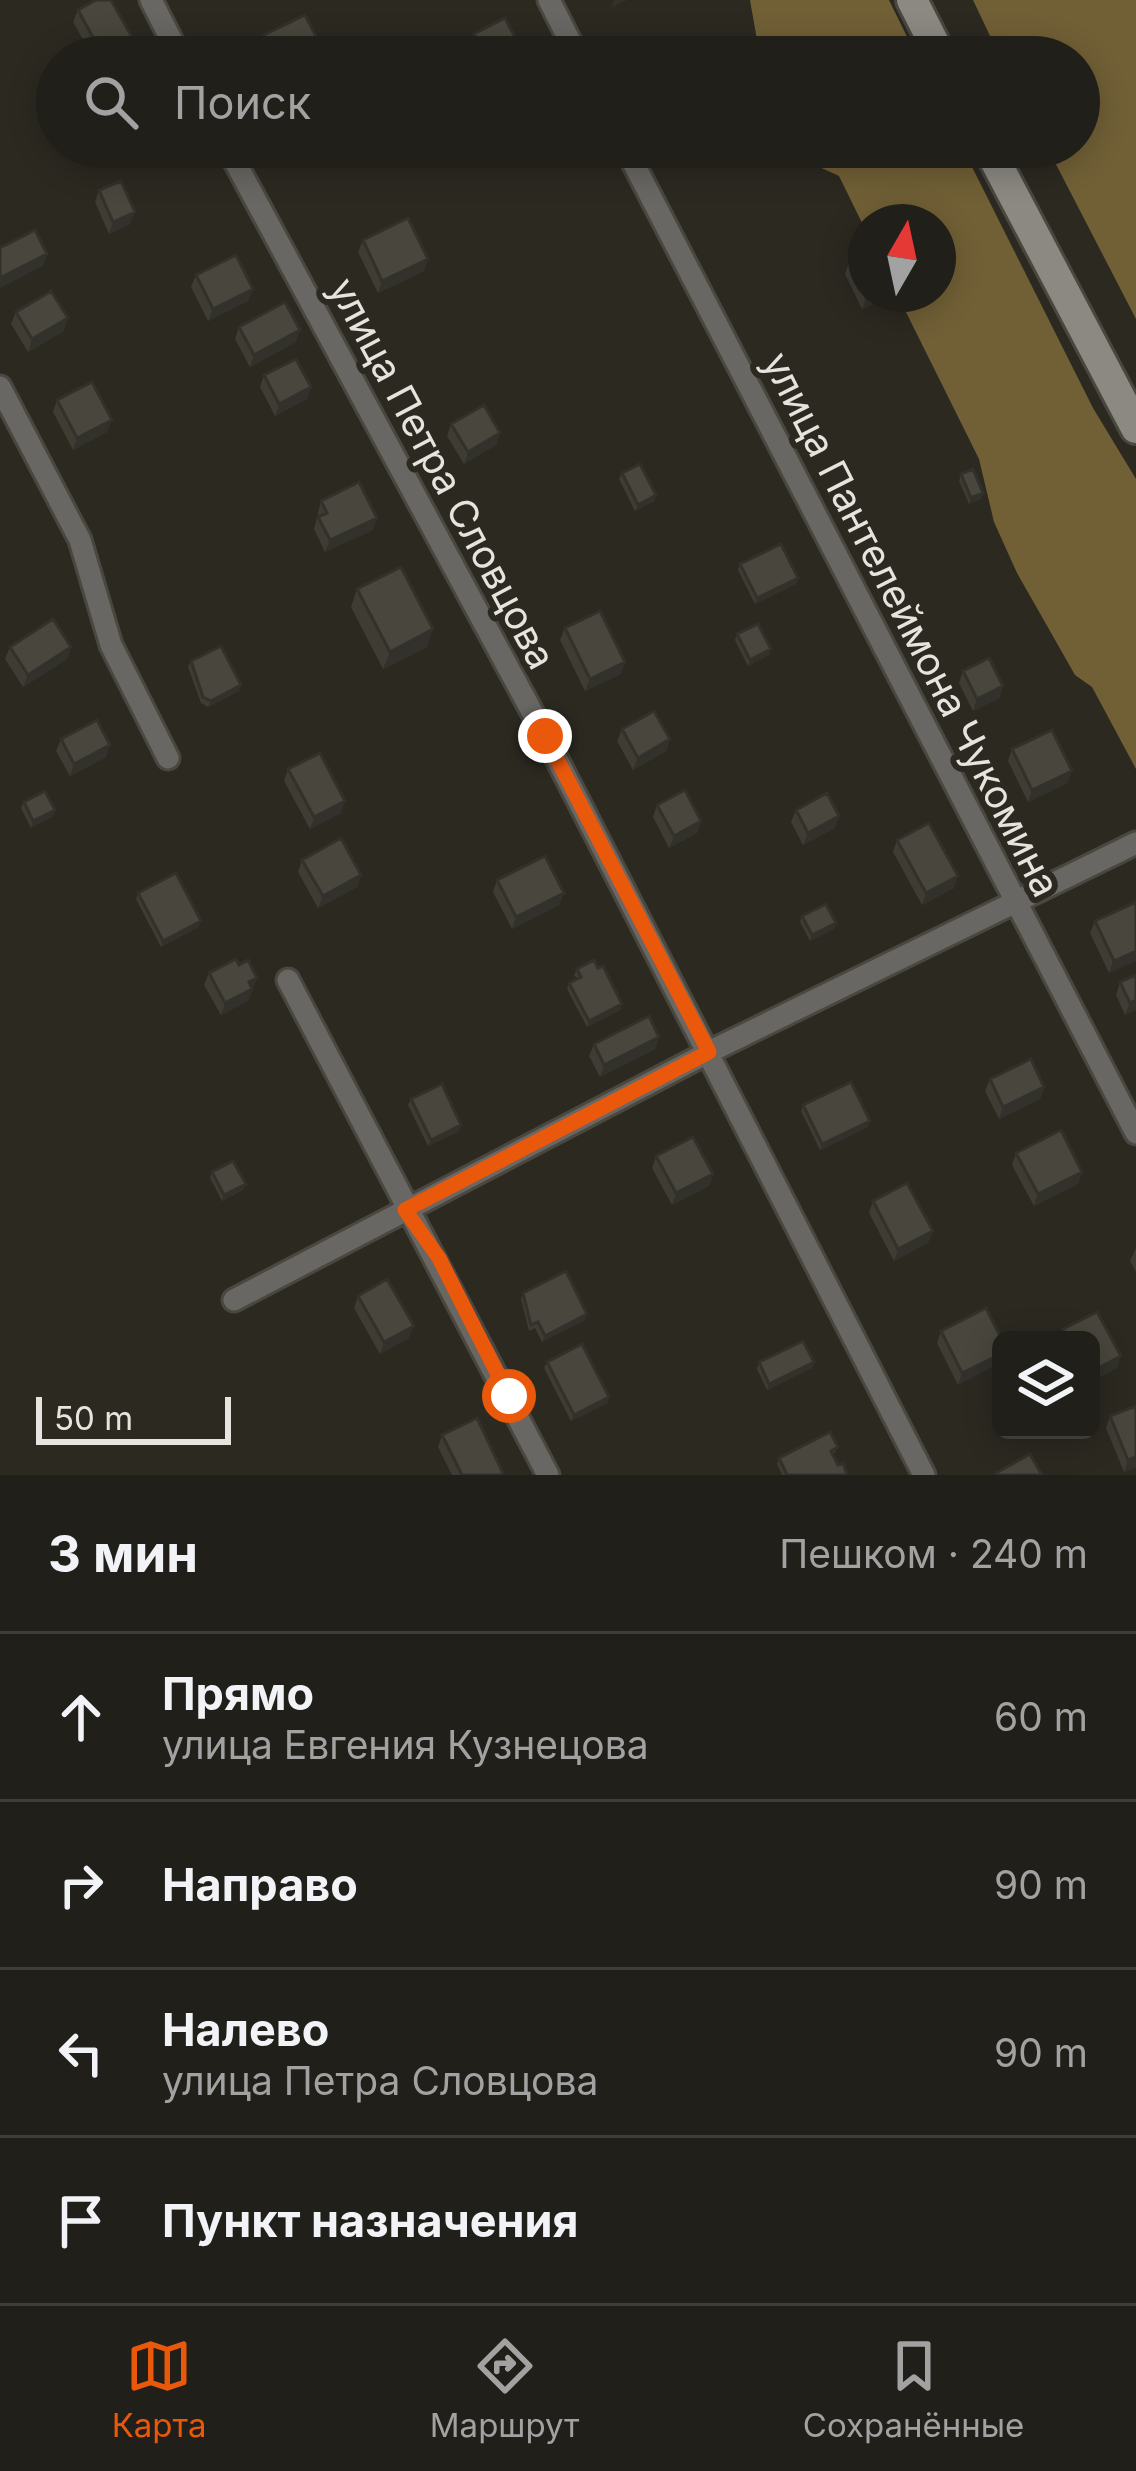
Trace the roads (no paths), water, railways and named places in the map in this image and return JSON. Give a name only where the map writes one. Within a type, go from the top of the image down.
[{"type":"main road","points":[[912,0],[930,36]]},
{"type":"main road","points":[[999,168],[1136,428]]},
{"type":"street","points":[[151,0],[169,36]]},
{"type":"street","points":[[549,0],[567,36]]},
{"type":"street","name":"улица Петра Словцова","points":[[238,168],[709,1052],[924,1475]]},
{"type":"street","name":"улица Пантелеймона Чукомина","points":[[636,168],[1136,1133]]},
{"type":"street","points":[[0,387],[80,541],[111,646],[167,758]]},
{"type":"street","points":[[234,1300],[709,1052],[1136,843]]},
{"type":"street","points":[[288,980],[405,1210],[439,1258],[548,1475]]}]
